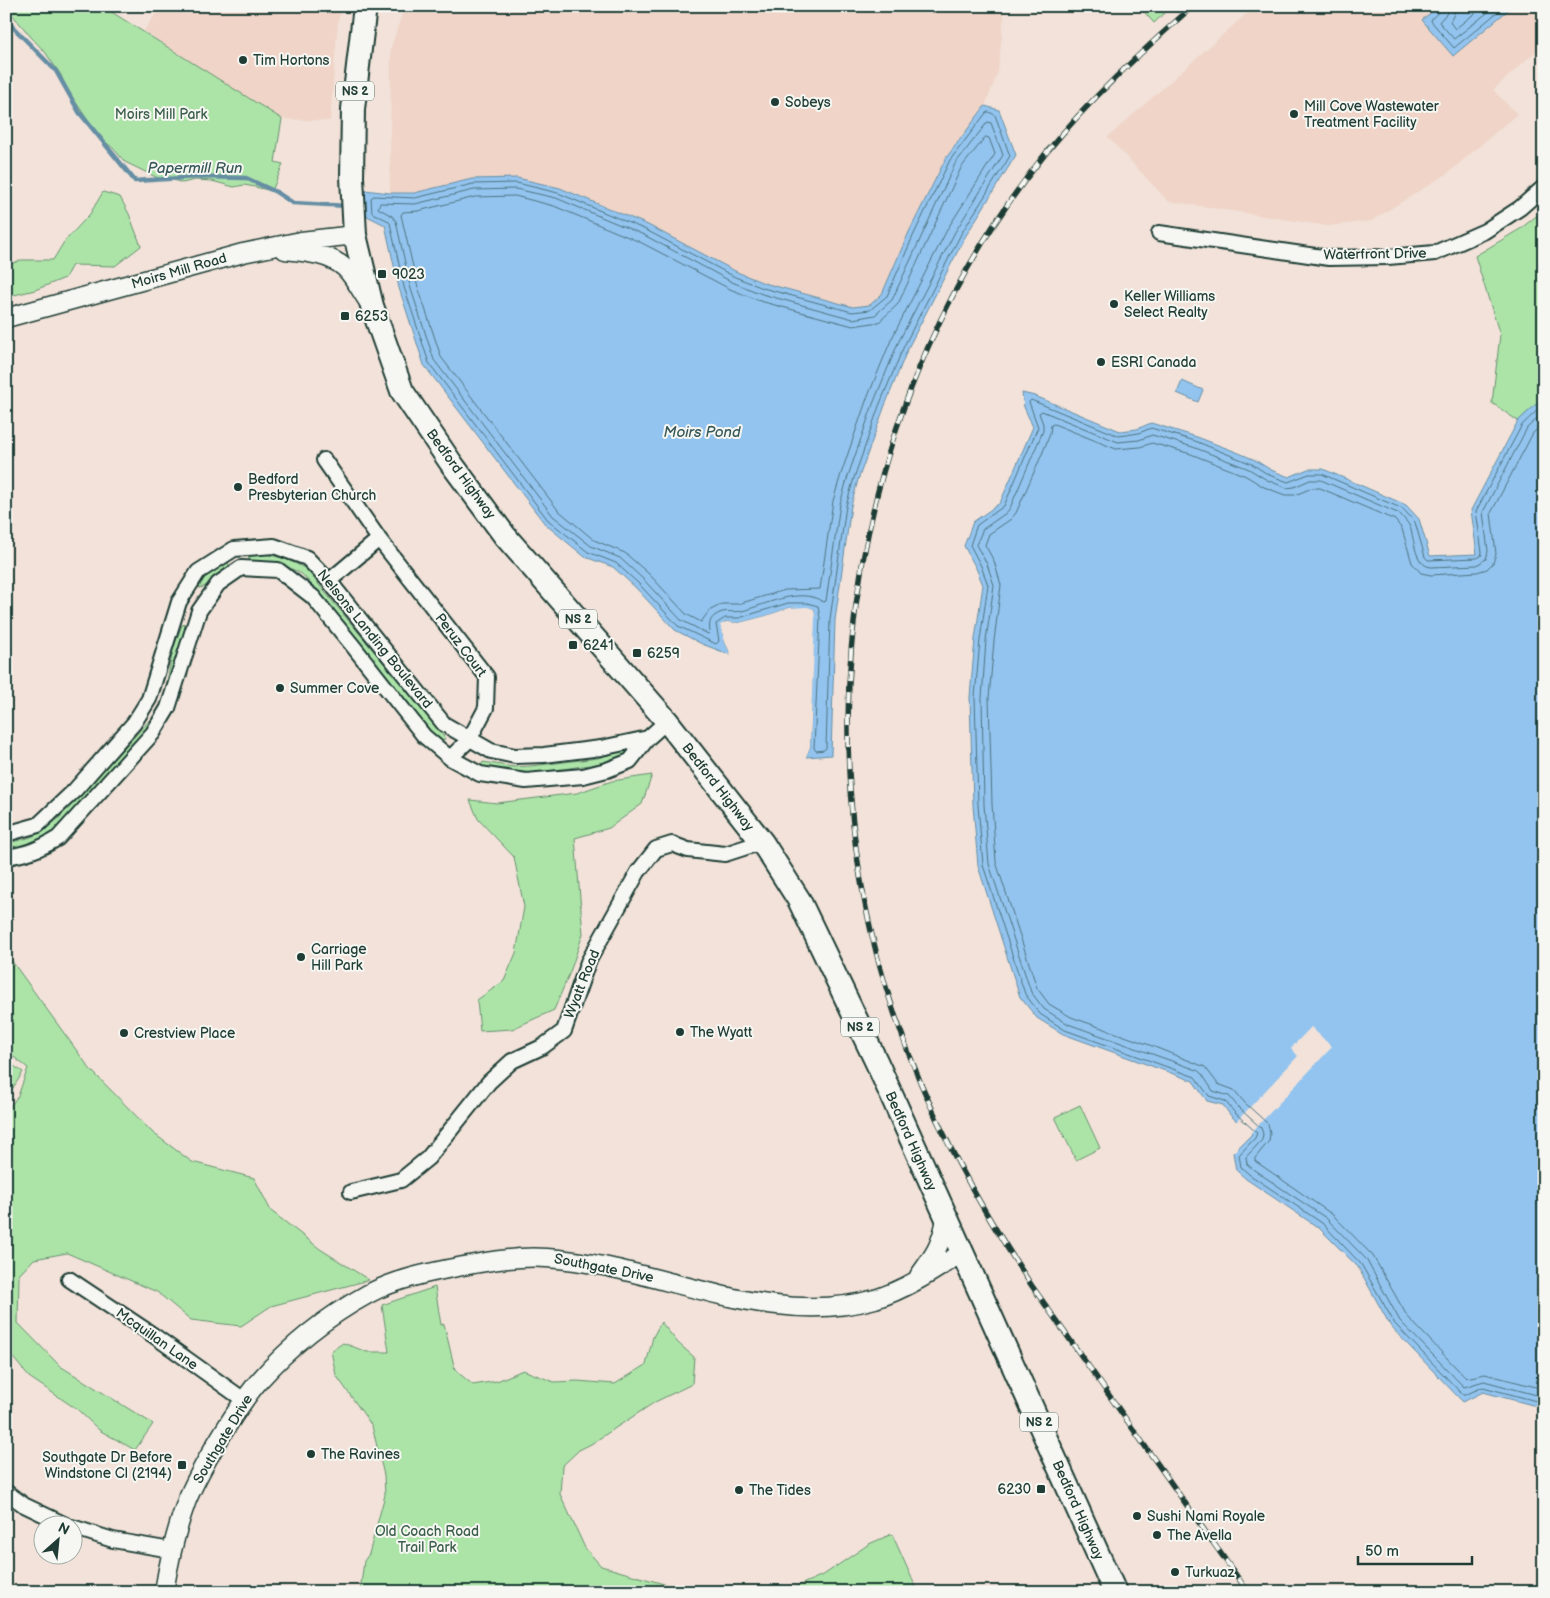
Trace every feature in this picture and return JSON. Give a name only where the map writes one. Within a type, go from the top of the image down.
[{"type":"main road","name":"Bedford Highway","points":[[365,6],[353,110],[352,177],[355,227],[372,306],[402,391],[451,463],[505,536],[667,721],[762,842],[799,900],[877,1062],[1115,1592]]},
{"type":"street","name":"Waterfront Drive","points":[[1159,233],[1329,258],[1388,257],[1435,253],[1485,231],[1520,208],[1544,187]]},
{"type":"street","name":"Moirs Mill Road","points":[[6,318],[106,292],[190,266],[355,227]]},
{"type":"street","points":[[265,248],[305,252],[328,258],[345,268],[372,306]]},
{"type":"street","name":"Peruz Court","points":[[324,460],[379,539],[487,677],[486,708],[469,740],[450,758]]},
{"type":"street","points":[[329,581],[379,539]]},
{"type":"street","name":"Nelsons Landing Boulevard","points":[[6,834],[38,825],[74,790],[134,723],[149,699],[179,602],[198,572],[234,548],[274,546],[307,558],[329,581],[444,724],[491,752],[515,756],[544,755],[602,748],[648,738]]},
{"type":"street","name":"Nelsons Landing Boulevard","points":[[6,857],[40,849],[58,838],[153,733],[168,708],[199,610],[218,584],[241,568],[278,570],[313,598],[424,736],[450,758],[480,774],[526,780],[583,776],[607,770],[630,760],[648,738],[667,721]]},
{"type":"street","name":"Wyatt Road","points":[[352,1192],[401,1180],[428,1158],[489,1082],[512,1061],[542,1047],[564,1031],[588,962],[638,872],[656,849],[672,844],[688,850],[724,854],[762,842]]},
{"type":"street","points":[[912,1284],[934,1256],[942,1239],[946,1218]]},
{"type":"street","name":"Southgate Drive","points":[[164,1592],[171,1550],[188,1499],[221,1436],[244,1400],[258,1382],[320,1325],[368,1294],[408,1278],[438,1270],[494,1261],[546,1258],[597,1265],[680,1283],[732,1298],[798,1308],[839,1307],[876,1298],[912,1284],[963,1252]]},
{"type":"street","name":"Mcquillan Lane","points":[[69,1279],[153,1335],[244,1400]]},
{"type":"street","points":[[6,1492],[24,1505],[47,1516]]},
{"type":"street","points":[[82,1530],[113,1540],[171,1550]]},
{"type":"shaded area","points":[[161,6],[343,6],[338,20],[330,121],[282,119],[241,95],[144,31]]},
{"type":"shaded area","points":[[405,6],[1005,6],[998,72],[985,106],[946,158],[909,232],[882,294],[870,305],[853,307],[765,283],[737,272],[648,225],[560,188],[390,193],[391,47]]},
{"type":"shaded area","name":"Mill Cove Wastewater Treatment Facility","points":[[1255,6],[1544,6],[1544,44],[1493,90],[1517,114],[1448,173],[1371,221],[1328,226],[1168,201],[1108,137]]},
{"type":"green space","name":"Moirs Mill Park","points":[[8,6],[102,6],[282,119],[275,162],[283,164],[272,191],[244,185],[234,187],[212,181],[195,180],[182,183],[174,180],[160,179],[125,162],[113,148],[99,137],[65,86],[61,75],[45,52],[11,13]]},
{"type":"green space","points":[[1139,6],[1172,6],[1154,23]]},
{"type":"green space","points":[[103,192],[120,197],[129,214],[141,246],[115,266],[72,265],[65,278],[35,290],[10,296],[6,293],[6,266],[21,260],[53,260],[64,242],[90,214]]},
{"type":"green space","points":[[1544,210],[1544,397],[1518,421],[1492,403],[1500,335],[1475,256],[1520,229]]},
{"type":"green space","points":[[263,554],[286,559],[306,569],[445,739],[441,741],[437,739],[302,574],[288,567],[274,563],[251,561],[248,558],[251,555]]},
{"type":"green space","points":[[228,562],[230,568],[211,583],[199,588],[210,572]]},
{"type":"green space","points":[[185,624],[169,692],[165,692],[173,649],[182,625]]},
{"type":"green space","points":[[151,720],[153,723],[78,809],[51,834],[33,844],[6,847],[6,843],[34,836],[58,819]]},
{"type":"green space","points":[[633,747],[623,757],[610,762],[535,773],[513,774],[483,769],[481,766],[483,762],[514,767],[598,758]]},
{"type":"green space","points":[[652,775],[642,804],[609,828],[575,838],[583,934],[554,1010],[512,1029],[480,1031],[477,1000],[504,981],[516,953],[524,907],[514,857],[478,819],[470,800],[497,803],[577,793],[612,781]]},
{"type":"green space","points":[[6,953],[90,1069],[153,1133],[192,1162],[254,1178],[271,1211],[320,1249],[369,1280],[271,1306],[241,1326],[191,1320],[157,1292],[67,1253],[34,1259],[19,1275],[18,1323],[60,1366],[153,1424],[135,1450],[99,1430],[78,1410],[29,1377],[6,1349],[6,1112],[18,1096],[28,1068],[6,1051]]},
{"type":"green space","points":[[6,1061],[23,1072],[6,1099]]},
{"type":"green space","points":[[1080,1105],[1100,1148],[1076,1160],[1055,1117]]},
{"type":"green space","name":"Old Coach Road Trail Park","points":[[435,1287],[441,1325],[444,1324],[455,1370],[473,1385],[497,1381],[523,1370],[554,1382],[577,1381],[615,1384],[646,1365],[653,1337],[661,1322],[678,1343],[694,1357],[692,1384],[655,1402],[579,1450],[562,1466],[560,1494],[585,1548],[601,1566],[678,1588],[723,1592],[360,1592],[364,1561],[369,1554],[385,1495],[384,1475],[372,1426],[336,1375],[331,1351],[343,1343],[367,1352],[389,1352],[382,1305]]},
{"type":"green space","points":[[892,1534],[918,1592],[784,1592],[825,1574],[869,1544]]},
{"type":"water","points":[[1439,6],[1513,6],[1453,56],[1422,20]]},
{"type":"water","name":"Moirs Pond","points":[[985,106],[999,110],[1016,155],[965,237],[908,348],[858,480],[851,506],[835,620],[831,755],[806,757],[810,747],[814,609],[789,608],[739,623],[726,622],[721,625],[725,642],[731,655],[702,644],[675,630],[635,587],[613,567],[585,557],[545,524],[424,365],[399,288],[385,225],[367,216],[365,190],[414,193],[472,179],[517,178],[560,188],[648,225],[737,272],[764,283],[853,307],[870,305],[882,294],[909,232],[946,158]]},
{"type":"water","points":[[1182,381],[1203,390],[1198,402],[1177,393]]},
{"type":"water","points":[[1022,393],[1035,396],[1120,431],[1137,429],[1151,423],[1197,437],[1239,453],[1289,477],[1308,469],[1323,469],[1406,505],[1419,519],[1430,556],[1477,554],[1471,510],[1518,421],[1544,397],[1544,1408],[1483,1392],[1463,1402],[1391,1327],[1358,1267],[1319,1228],[1246,1179],[1236,1170],[1233,1153],[1252,1134],[1231,1116],[1223,1105],[1207,1101],[1193,1081],[1063,1034],[1037,1018],[1020,997],[978,866],[973,805],[970,697],[975,639],[983,585],[964,546],[973,522],[1000,503],[1033,427],[1024,407]]},
{"type":"pier","points":[[807,607],[814,609],[815,618],[810,747],[806,757],[804,757],[807,747],[812,611],[789,611],[767,619],[740,625],[723,626],[727,641],[734,654],[732,657],[720,625],[726,622],[739,623],[789,608]]},
{"type":"pier","points":[[1311,1027],[1332,1047],[1231,1154],[1249,1134],[1235,1123],[1298,1056],[1291,1048]]},
{"type":"waterway","name":"Papermill Run","points":[[6,20],[56,71],[79,112],[135,181],[198,177],[246,178],[276,192],[293,203],[348,206]]},
{"type":"railway","points":[[1193,6],[1116,76],[1046,153],[981,246],[928,346],[889,453],[862,563],[849,676],[850,790],[865,903],[894,1012],[907,1049],[937,1120],[971,1187],[1032,1286],[1248,1592]]},
{"type":"place","name":"Tim Hortons","points":[[243,60]]},
{"type":"place","name":"Sobeys","points":[[775,102]]},
{"type":"place","name":"Mill Cove Wastewater Treatment Facility","points":[[1294,114]]},
{"type":"place","name":"9023","points":[[382,274]]},
{"type":"place","name":"Keller Williams Select Realty","points":[[1114,304]]},
{"type":"place","name":"6253","points":[[345,316]]},
{"type":"place","name":"ESRI Canada","points":[[1101,362]]},
{"type":"place","name":"Bedford Presbyterian Church","points":[[238,487]]},
{"type":"place","name":"6241","points":[[573,645]]},
{"type":"place","name":"6259","points":[[637,653]]},
{"type":"place","name":"Summer Cove","points":[[280,688]]},
{"type":"place","name":"Carriage Hill Park","points":[[301,957]]},
{"type":"place","name":"The Wyatt","points":[[680,1032]]},
{"type":"place","name":"Crestview Place","points":[[124,1033]]},
{"type":"place","name":"The Ravines","points":[[311,1454]]},
{"type":"place","name":"Southgate Dr Before Windstone Cl (2194)","points":[[182,1465]]},
{"type":"place","name":"6230","points":[[1041,1489]]},
{"type":"place","name":"The Tides","points":[[739,1490]]},
{"type":"place","name":"Sushi Nami Royale","points":[[1137,1516]]},
{"type":"place","name":"The Avella","points":[[1157,1535]]},
{"type":"place","name":"Turkuaz","points":[[1175,1572]]}]
